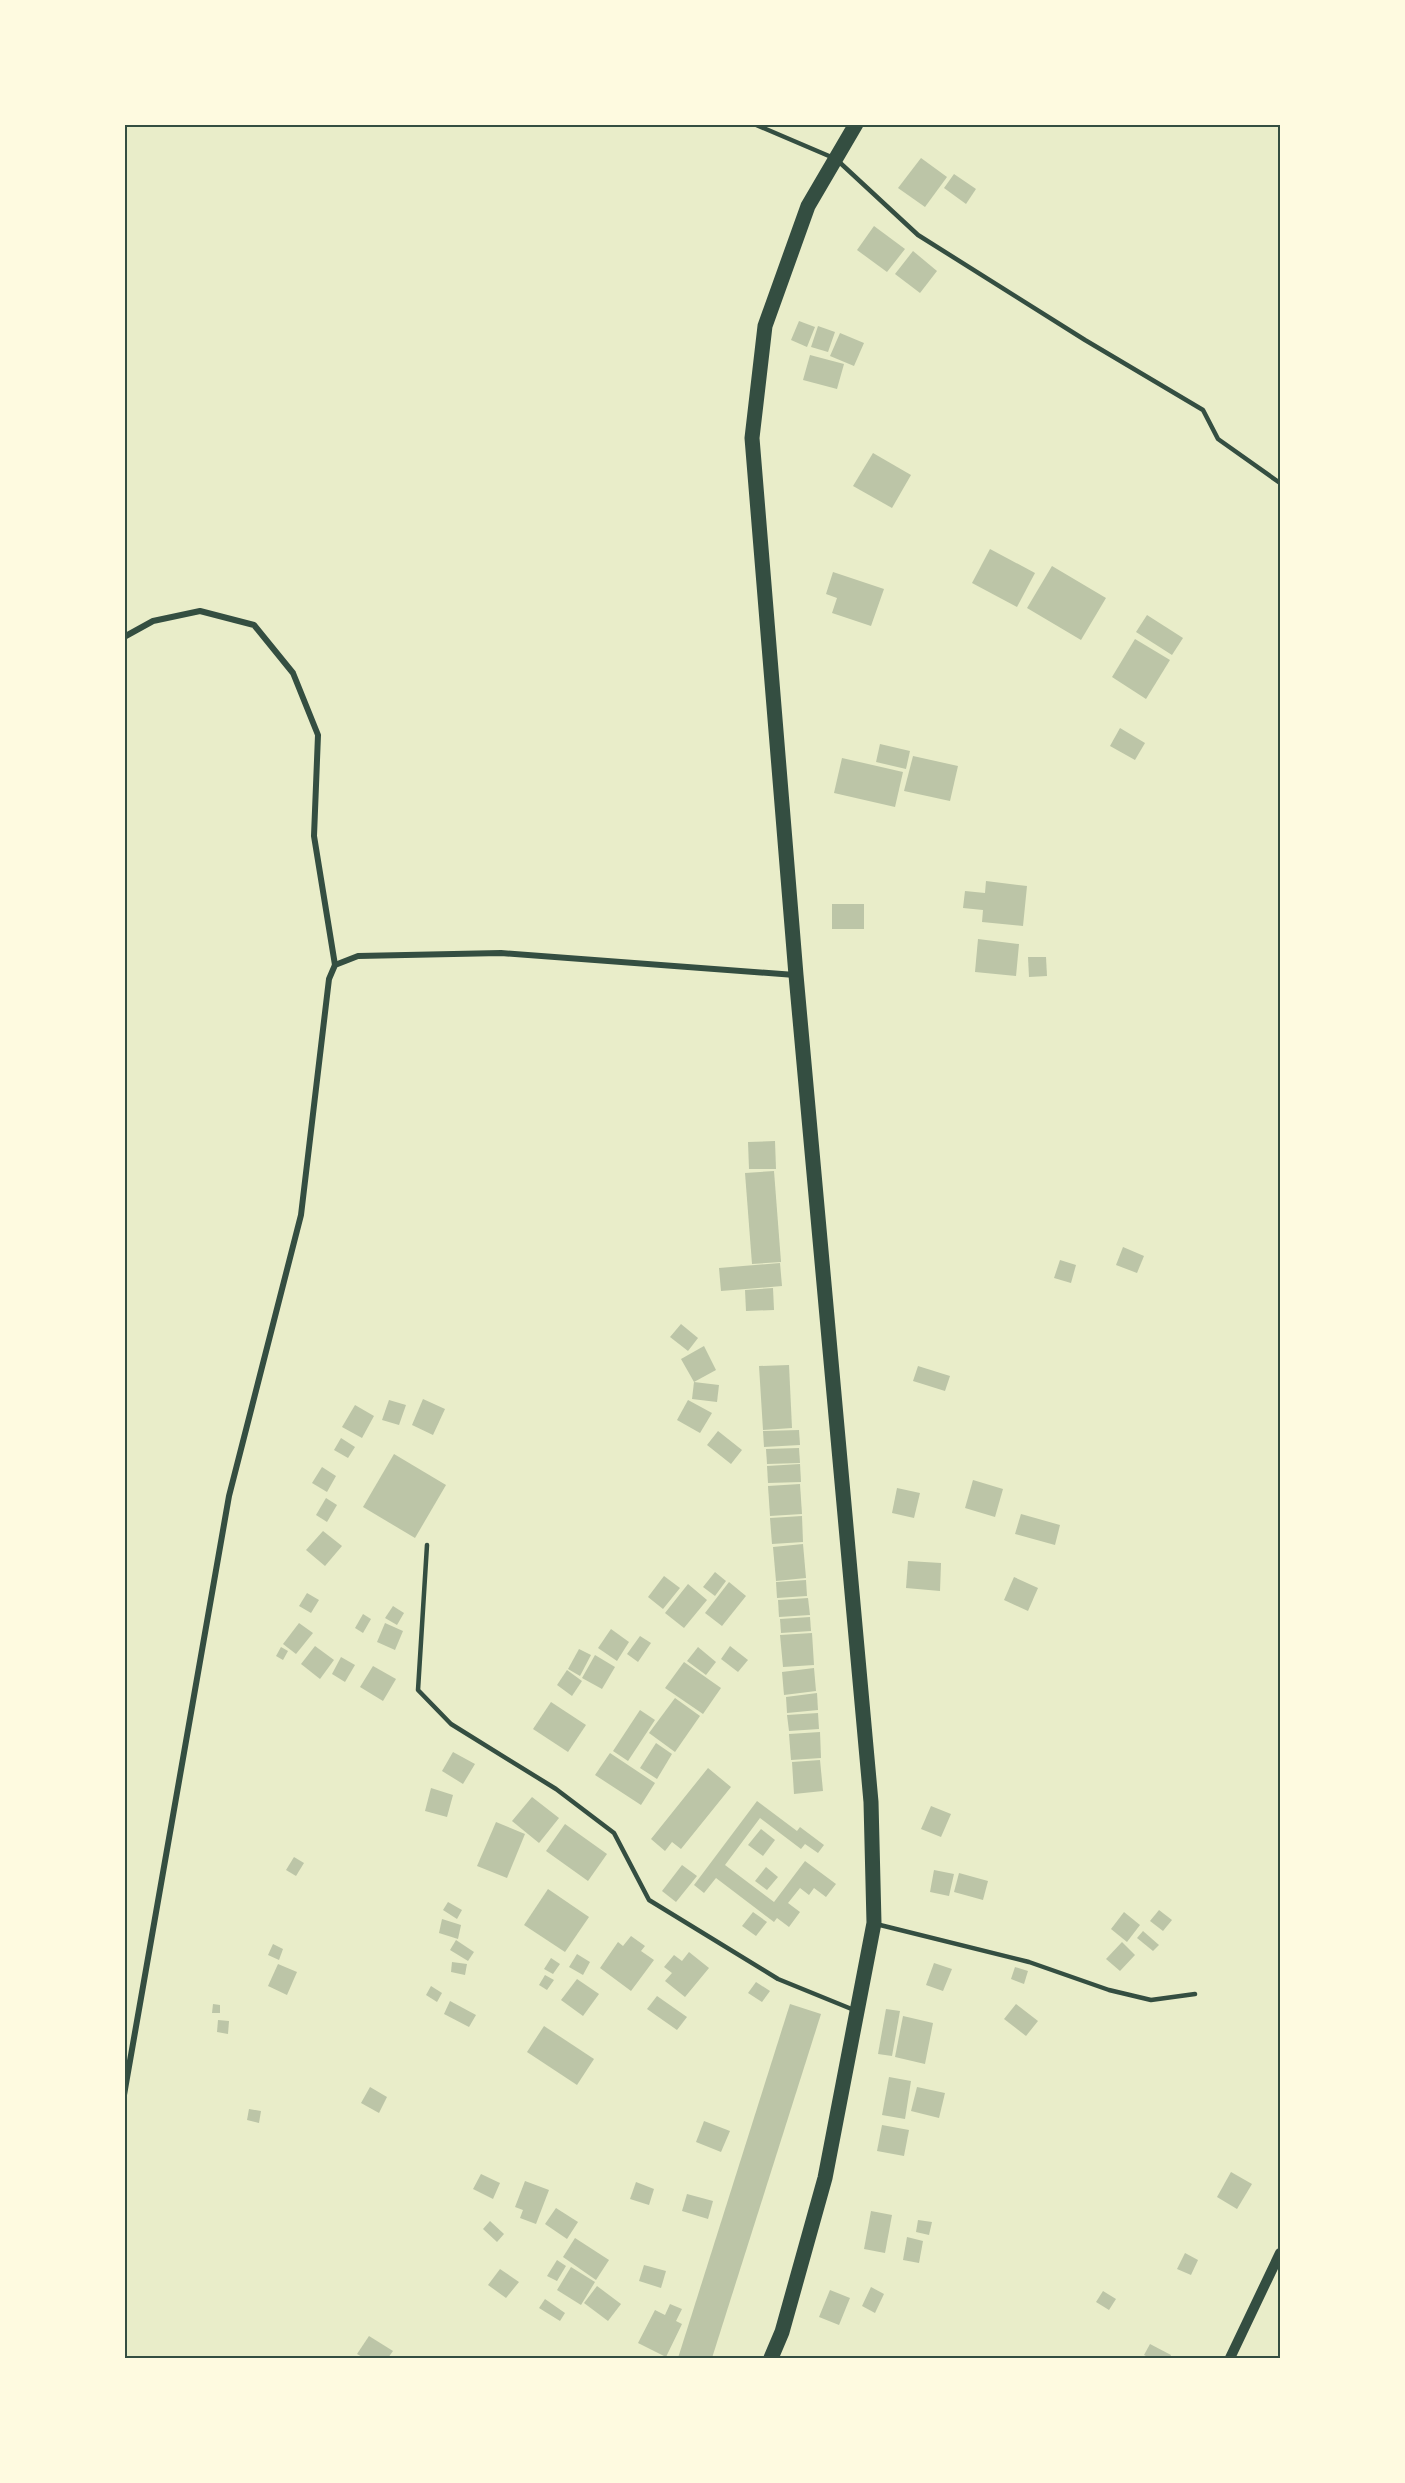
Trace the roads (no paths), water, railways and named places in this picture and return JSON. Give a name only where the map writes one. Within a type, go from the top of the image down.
[{"type":"main road","points":[[771,2358],[782,2332],[825,2178],[873,1923],[871,1802],[796,975],[752,438],[765,326],[808,206],[856,124]]},
{"type":"street","points":[[124,637],[153,621],[200,611],[254,625],[293,673],[318,735],[314,836],[334,965],[329,979],[301,1215],[229,1496],[124,2095]]},
{"type":"street","points":[[334,965],[358,956],[501,953],[796,975]]},
{"type":"street","points":[[1230,2358],[1281,2253]]},
{"type":"lane","points":[[754,124],[836,159],[918,235],[1084,340],[1203,410],[1218,439],[1281,483]]},
{"type":"lane","points":[[427,1545],[418,1690],[452,1724],[556,1789],[614,1833],[650,1900],[778,1979],[857,2011]]},
{"type":"lane","points":[[873,1923],[1029,1962],[1110,1990],[1151,2000],[1195,1994]]}]
